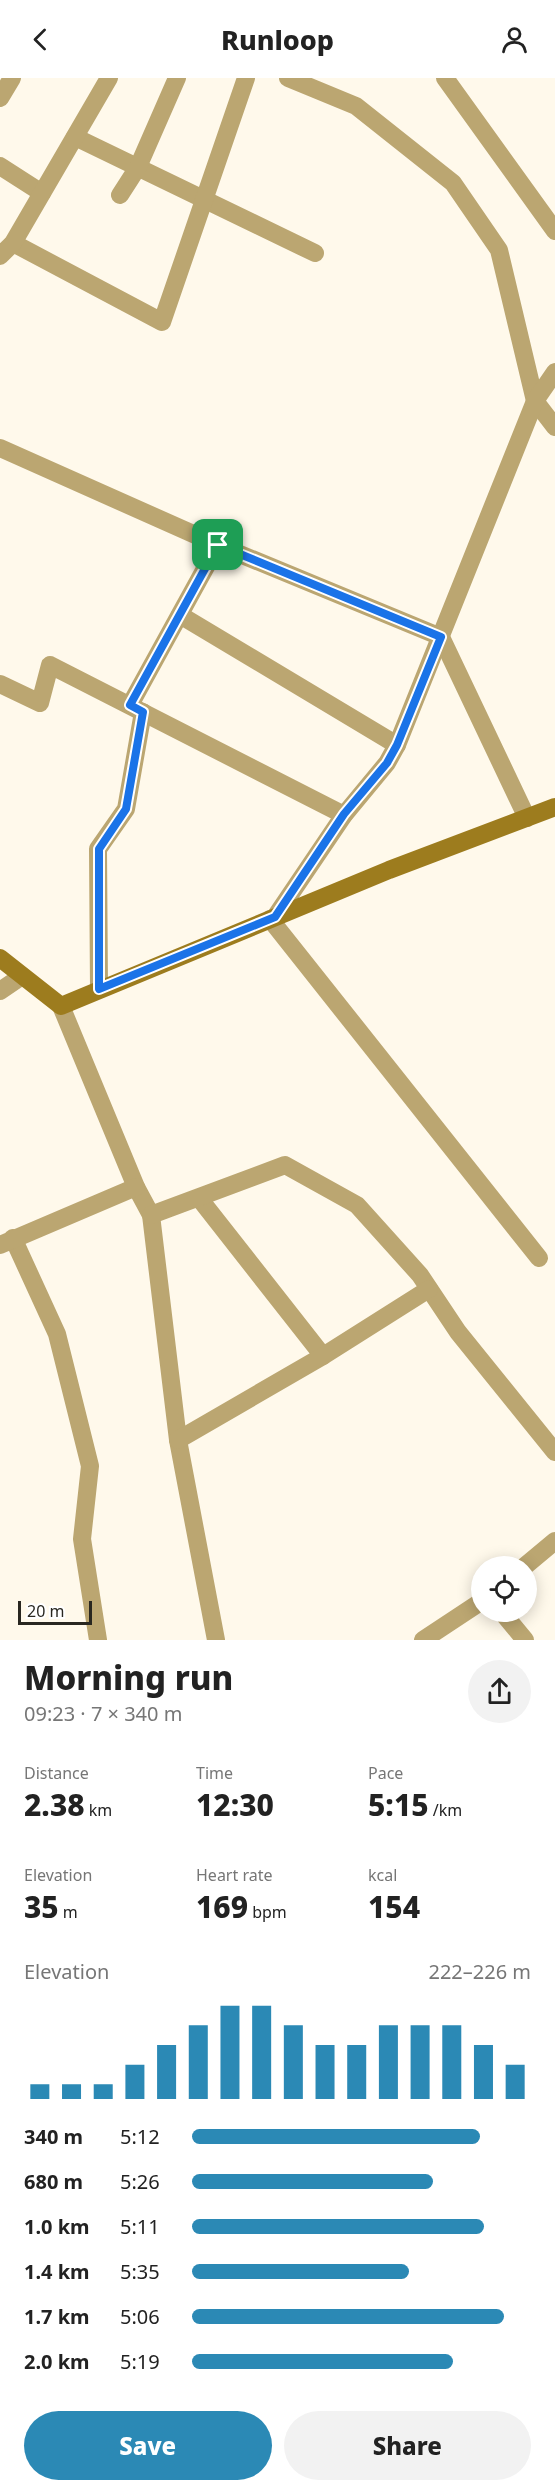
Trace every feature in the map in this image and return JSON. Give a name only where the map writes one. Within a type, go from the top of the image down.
[{"type":"street","points":[[0,98],[12,78]]},
{"type":"street","points":[[0,256],[13,243],[109,78]]},
{"type":"street","points":[[120,195],[138,167],[177,78]]},
{"type":"street","points":[[13,243],[162,322],[246,78]]},
{"type":"street","points":[[288,78],[356,106],[453,183],[499,250],[535,400],[555,427]]},
{"type":"street","points":[[445,78],[555,231]]},
{"type":"street","points":[[75,137],[315,253]]},
{"type":"street","points":[[0,166],[42,193]]},
{"type":"street","points":[[273,918],[344,814],[387,763],[397,745],[535,400],[555,372]]},
{"type":"street","points":[[0,448],[218,545],[441,637],[526,818]]},
{"type":"street","points":[[99,989],[99,849],[126,809],[136,709],[180,615],[218,545]]},
{"type":"street","points":[[180,615],[397,745]]},
{"type":"street","points":[[0,684],[40,703],[50,665],[344,814]]},
{"type":"street","points":[[61,1006],[389,870],[555,807]]},
{"type":"street","points":[[273,918],[539,1258]]},
{"type":"street","points":[[0,958],[61,1006],[136,1187],[151,1215],[178,1440],[216,1640]]},
{"type":"street","points":[[0,991],[22,976]]},
{"type":"street","points":[[151,1215],[285,1165],[357,1204],[429,1288],[458,1332],[555,1452]]},
{"type":"street","points":[[98,1640],[82,1539],[90,1466],[57,1334],[7,1241],[136,1187]]},
{"type":"street","points":[[199,1198],[323,1356]]},
{"type":"street","points":[[178,1440],[323,1356],[429,1288]]},
{"type":"street","points":[[537,1556],[555,1541]]},
{"type":"street","points":[[423,1640],[471,1608]]},
{"type":"street","points":[[510,1622],[525,1640]]},
{"type":"route","points":[[218,545],[441,637],[397,745],[387,763],[344,814],[275,917],[99,989],[99,849],[126,809],[143,712],[130,705],[218,545]]}]
